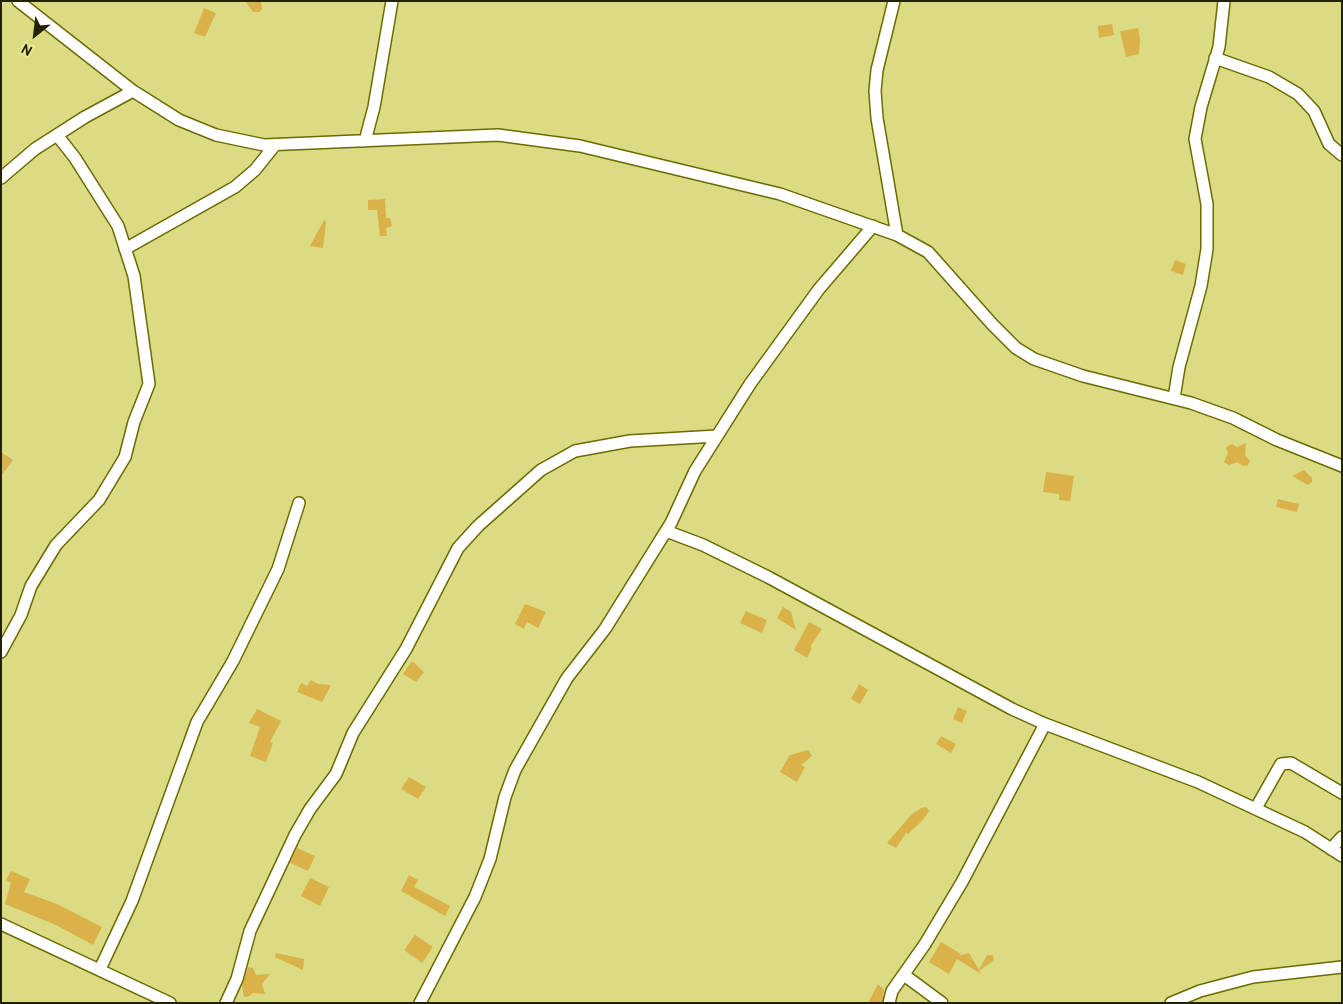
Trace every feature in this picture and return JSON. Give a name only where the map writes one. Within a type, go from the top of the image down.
[{"type":"street","points":[[18,1],[133,91],[179,120],[216,135],[264,145],[498,136],[580,146],[780,194],[873,226],[897,235],[928,252],[992,324],[1016,348],[1034,359],[1083,376],[1174,398],[1233,418],[1277,440],[1342,466]]},
{"type":"street","points":[[366,141],[374,107],[392,1]]},
{"type":"street","points":[[894,1],[881,52],[875,91],[877,118],[897,235]]},
{"type":"street","points":[[1174,398],[1176,381],[1201,286],[1207,249],[1207,204],[1195,139],[1201,107],[1216,58],[1224,1]]},
{"type":"street","points":[[1216,58],[1269,77],[1298,94],[1314,111],[1329,144],[1342,155]]},
{"type":"street","points":[[1,178],[35,149],[133,91]]},
{"type":"street","points":[[1,652],[21,615],[31,586],[56,545],[99,500],[125,457],[134,422],[148,384],[134,276],[118,226],[75,158],[57,135]]},
{"type":"street","points":[[125,249],[235,187],[255,170],[275,145]]},
{"type":"street","points":[[420,1003],[475,897],[490,859],[505,797],[515,770],[567,678],[605,629],[666,531],[695,471],[750,384],[808,305],[873,226]]},
{"type":"street","points":[[226,1003],[237,979],[250,931],[295,835],[310,809],[336,774],[353,733],[406,649],[458,548],[478,526],[541,470],[575,451],[630,441],[717,436]]},
{"type":"street","points":[[100,970],[132,901],[197,722],[232,661],[278,569],[299,503]]},
{"type":"street","points":[[666,531],[703,545],[768,577],[1012,709],[1045,724],[1198,782],[1305,832],[1342,856]]},
{"type":"street","points":[[889,1003],[892,991],[925,944],[962,882],[1045,724]]},
{"type":"street","points":[[1256,808],[1281,764],[1291,764],[1298,767],[1342,793]]},
{"type":"street","points":[[1331,849],[1342,837]]},
{"type":"street","points":[[1,924],[170,1003]]},
{"type":"street","points":[[1171,1003],[1200,991],[1253,977],[1342,967]]},
{"type":"street","points":[[904,975],[942,1003]]},
{"type":"building","points":[[245,1],[261,1],[262,9],[260,12],[253,12]]},
{"type":"building","points":[[204,8],[216,13],[205,37],[194,33]]},
{"type":"building","points":[[1112,24],[1114,35],[1099,38],[1098,26]]},
{"type":"building","points":[[1138,28],[1140,39],[1139,54],[1126,57],[1120,31]]},
{"type":"building","points":[[385,199],[386,218],[390,218],[392,226],[386,228],[387,236],[380,236],[377,210],[368,210],[368,200]]},
{"type":"building","points":[[324,220],[326,222],[323,248],[310,246]]},
{"type":"building","points":[[1175,260],[1186,264],[1183,275],[1171,271]]},
{"type":"building","points":[[1246,443],[1245,455],[1250,461],[1248,465],[1243,466],[1237,462],[1229,465],[1224,462],[1228,453],[1226,447],[1232,444],[1237,447]]},
{"type":"building","points":[[1,452],[13,460],[1,476]]},
{"type":"building","points":[[1304,470],[1312,478],[1312,482],[1308,485],[1292,476]]},
{"type":"building","points":[[1046,472],[1074,476],[1070,501],[1059,500],[1059,494],[1043,492]]},
{"type":"building","points":[[1278,499],[1299,504],[1297,512],[1276,507]]},
{"type":"building","points":[[525,604],[546,612],[538,628],[527,622],[524,629],[515,624]]},
{"type":"building","points":[[783,607],[791,612],[796,630],[777,618]]},
{"type":"building","points":[[746,611],[767,620],[762,633],[740,623]]},
{"type":"building","points":[[809,622],[822,629],[810,647],[812,648],[807,658],[794,650]]},
{"type":"building","points":[[412,661],[424,672],[416,682],[403,674]]},
{"type":"building","points":[[311,680],[318,684],[331,685],[322,702],[297,692],[301,683],[307,686]]},
{"type":"building","points":[[859,684],[868,690],[860,704],[851,699]]},
{"type":"building","points":[[958,707],[967,711],[962,723],[953,719]]},
{"type":"building","points":[[257,709],[281,721],[270,742],[273,743],[266,762],[250,756],[260,727],[249,723]]},
{"type":"building","points":[[941,736],[956,744],[951,753],[936,744]]},
{"type":"building","points":[[808,750],[812,756],[801,765],[805,767],[797,782],[780,772],[790,755]]},
{"type":"building","points":[[409,777],[426,787],[418,799],[401,789]]},
{"type":"building","points":[[926,807],[929,811],[923,820],[908,834],[906,833],[896,848],[887,843],[910,816],[921,808]]},
{"type":"building","points":[[297,848],[315,856],[308,871],[290,863]]},
{"type":"building","points":[[11,871],[30,879],[24,892],[57,904],[102,927],[93,945],[56,925],[5,904],[11,883],[6,880]]},
{"type":"building","points":[[409,875],[418,880],[414,887],[450,906],[445,916],[401,891]]},
{"type":"building","points":[[310,878],[329,887],[320,906],[301,896]]},
{"type":"building","points":[[415,935],[433,947],[422,963],[404,950]]},
{"type":"building","points":[[941,942],[961,954],[959,956],[969,953],[979,970],[987,955],[993,955],[994,960],[979,971],[981,974],[957,959],[949,974],[929,962]]},
{"type":"building","points":[[276,953],[304,959],[303,970],[275,957]]},
{"type":"building","points":[[248,967],[253,968],[256,975],[270,974],[262,984],[265,994],[253,993],[248,997],[244,997],[242,985]]},
{"type":"building","points":[[878,984],[884,990],[882,1003],[868,1003]]}]
